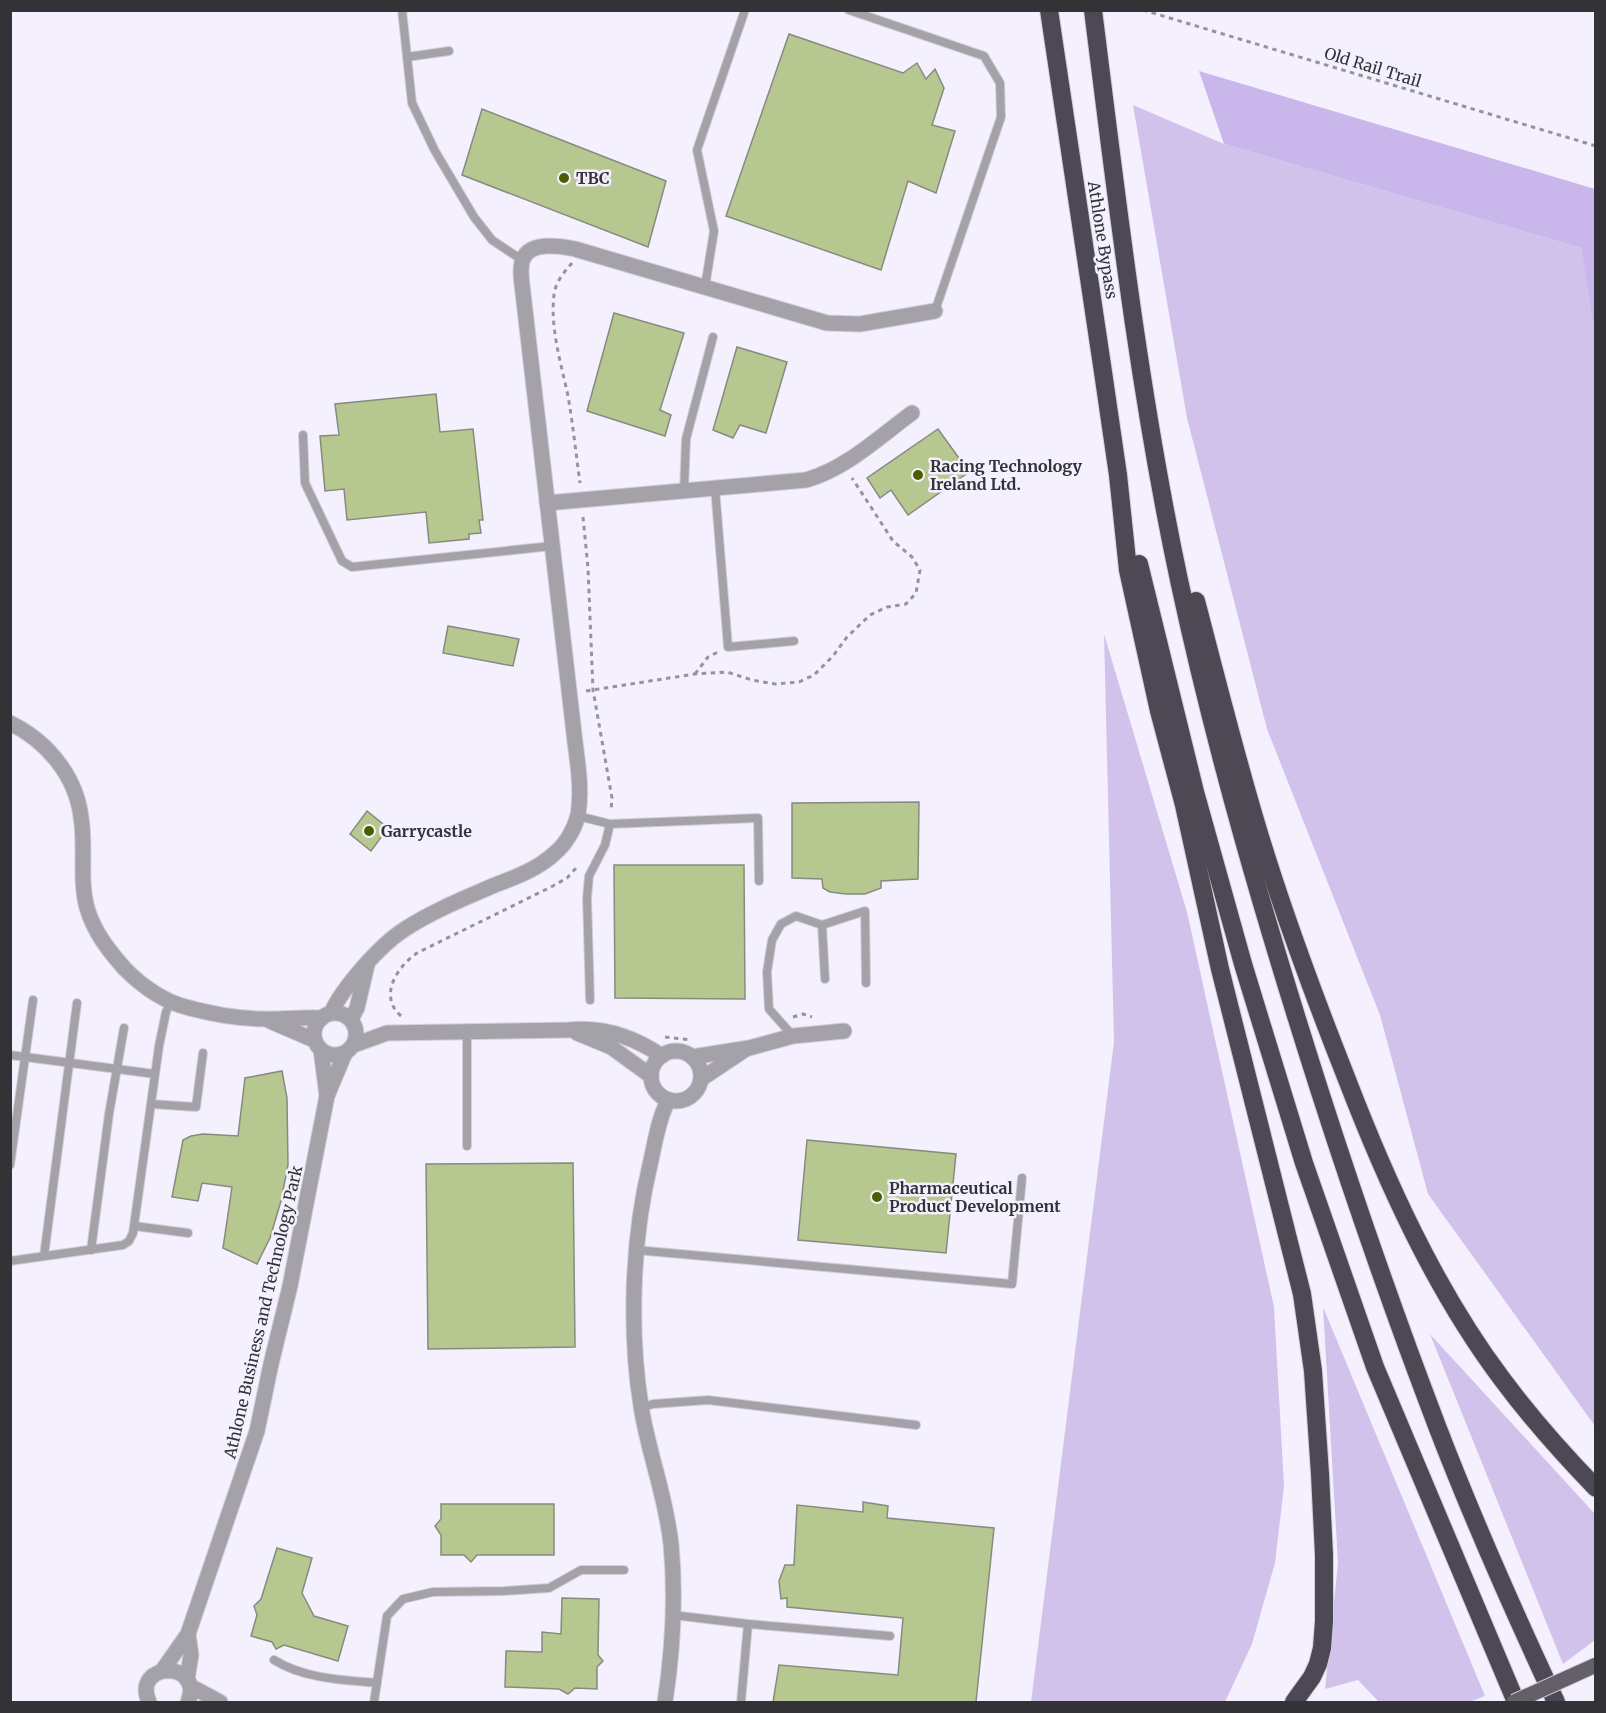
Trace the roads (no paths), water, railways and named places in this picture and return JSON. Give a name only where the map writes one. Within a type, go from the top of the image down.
[{"type":"highway","name":"Athlone Bypass","points":[[1049,10],[1118,475]]},
{"type":"highway","name":"Athlone Bypass","points":[[1093,10],[1131,306],[1157,466]]},
{"type":"highway","points":[[1157,466],[1258,830],[1314,996],[1367,1130],[1423,1252],[1470,1331],[1501,1378],[1552,1442],[1596,1488]]},
{"type":"highway","points":[[1157,466],[1178,576],[1206,697],[1283,976],[1348,1179],[1438,1428],[1520,1624],[1557,1702]]},
{"type":"highway","points":[[1118,475],[1128,570],[1159,711],[1184,804],[1220,969],[1302,1294],[1313,1371],[1320,1474],[1324,1555],[1324,1622],[1318,1664],[1294,1702]]},
{"type":"highway","points":[[1118,475],[1195,792],[1243,964],[1304,1163],[1375,1367],[1515,1702]]},
{"type":"main road","points":[[1515,1702],[1596,1665]]},
{"type":"street","points":[[522,260],[531,252],[545,246],[553,245],[583,250],[827,323],[860,324],[935,311]]},
{"type":"street","name":"Athlone Business and Technology Park","points":[[327,1096],[315,1027],[326,1016],[344,990],[381,949],[405,929],[544,862],[564,844],[578,816],[578,766],[523,293],[522,260]]},
{"type":"street","points":[[547,503],[806,480],[843,464],[912,413]]},
{"type":"street","points":[[10,723],[37,739],[56,759],[70,780],[81,817],[87,906],[96,930],[113,956],[146,987],[171,1002],[209,1012],[266,1019],[345,1015],[352,1021],[387,1033]]},
{"type":"street","name":"Athlone Business and Technology Park","points":[[149,1702],[146,1692],[147,1685],[155,1674],[162,1671],[188,1634],[257,1431],[290,1286],[327,1096],[357,1032],[352,1021],[367,965]]},
{"type":"street","points":[[266,1019],[318,1045],[333,1056],[387,1033],[581,1028],[606,1031],[622,1036],[662,1056]]},
{"type":"street","points":[[568,1030],[610,1047],[651,1076]]},
{"type":"street","points":[[692,1057],[749,1048],[793,1036],[844,1031]]},
{"type":"street","points":[[701,1079],[749,1048]]},
{"type":"street","points":[[677,1051],[685,1052],[698,1063],[701,1079],[693,1095],[678,1101],[669,1100],[656,1091],[651,1076],[652,1068],[662,1056],[677,1051]]},
{"type":"street","points":[[665,1702],[674,1615],[671,1542],[641,1408],[635,1330],[636,1250],[645,1185],[666,1104],[669,1100]]},
{"type":"street","name":"Athlone Business and Technology Park","points":[[188,1634],[191,1655],[189,1683],[191,1693],[188,1702]]},
{"type":"street","points":[[162,1671],[177,1671],[189,1683],[220,1702]]},
{"type":"lane","points":[[402,10],[412,103],[435,151],[474,218],[492,240],[522,260]]},
{"type":"lane","points":[[705,287],[714,231],[697,150],[745,10]]},
{"type":"lane","points":[[849,10],[984,56],[1000,83],[1001,117],[935,311]]},
{"type":"lane","points":[[407,57],[448,51]]},
{"type":"lane","points":[[684,491],[686,439],[713,337]]},
{"type":"lane","points":[[303,435],[305,483],[342,561],[352,567],[552,546]]},
{"type":"lane","points":[[715,488],[728,647],[794,640]]},
{"type":"lane","points":[[578,816],[610,824],[758,818],[759,881]]},
{"type":"lane","points":[[590,999],[587,898],[589,876],[605,844],[610,824]]},
{"type":"lane","points":[[793,1036],[769,1009],[767,972],[772,940],[781,924],[796,916],[822,925],[865,911],[866,983]]},
{"type":"lane","points":[[822,925],[825,979]]},
{"type":"lane","points":[[10,1166],[33,1000]]},
{"type":"lane","points":[[10,1262],[123,1245],[129,1240],[134,1226],[161,1035],[171,1002]]},
{"type":"lane","points":[[44,1257],[77,1003]]},
{"type":"lane","points":[[91,1250],[109,1114],[124,1028]]},
{"type":"lane","points":[[467,1031],[467,1146]]},
{"type":"lane","points":[[151,1104],[196,1107],[203,1053]]},
{"type":"lane","points":[[10,1055],[155,1074]]},
{"type":"lane","points":[[636,1250],[1012,1284],[1022,1178]]},
{"type":"lane","points":[[134,1226],[188,1233]]},
{"type":"lane","points":[[641,1408],[653,1404],[708,1400],[916,1425]]},
{"type":"lane","points":[[374,1702],[387,1616],[403,1599],[434,1592],[549,1588],[580,1570],[624,1570]]},
{"type":"lane","points":[[674,1615],[747,1624],[890,1636]]},
{"type":"lane","points":[[741,1702],[747,1624]]},
{"type":"lane","points":[[274,1660],[288,1668],[326,1678],[377,1683]]},
{"type":"place","name":"TBC","points":[[564,178]]},
{"type":"place","name":"Racing Technology Ireland Ltd.","points":[[918,475]]},
{"type":"place","name":"Garrycastle","points":[[369,831]]},
{"type":"place","name":"Pharmaceutical Product Development","points":[[877,1197]]}]
